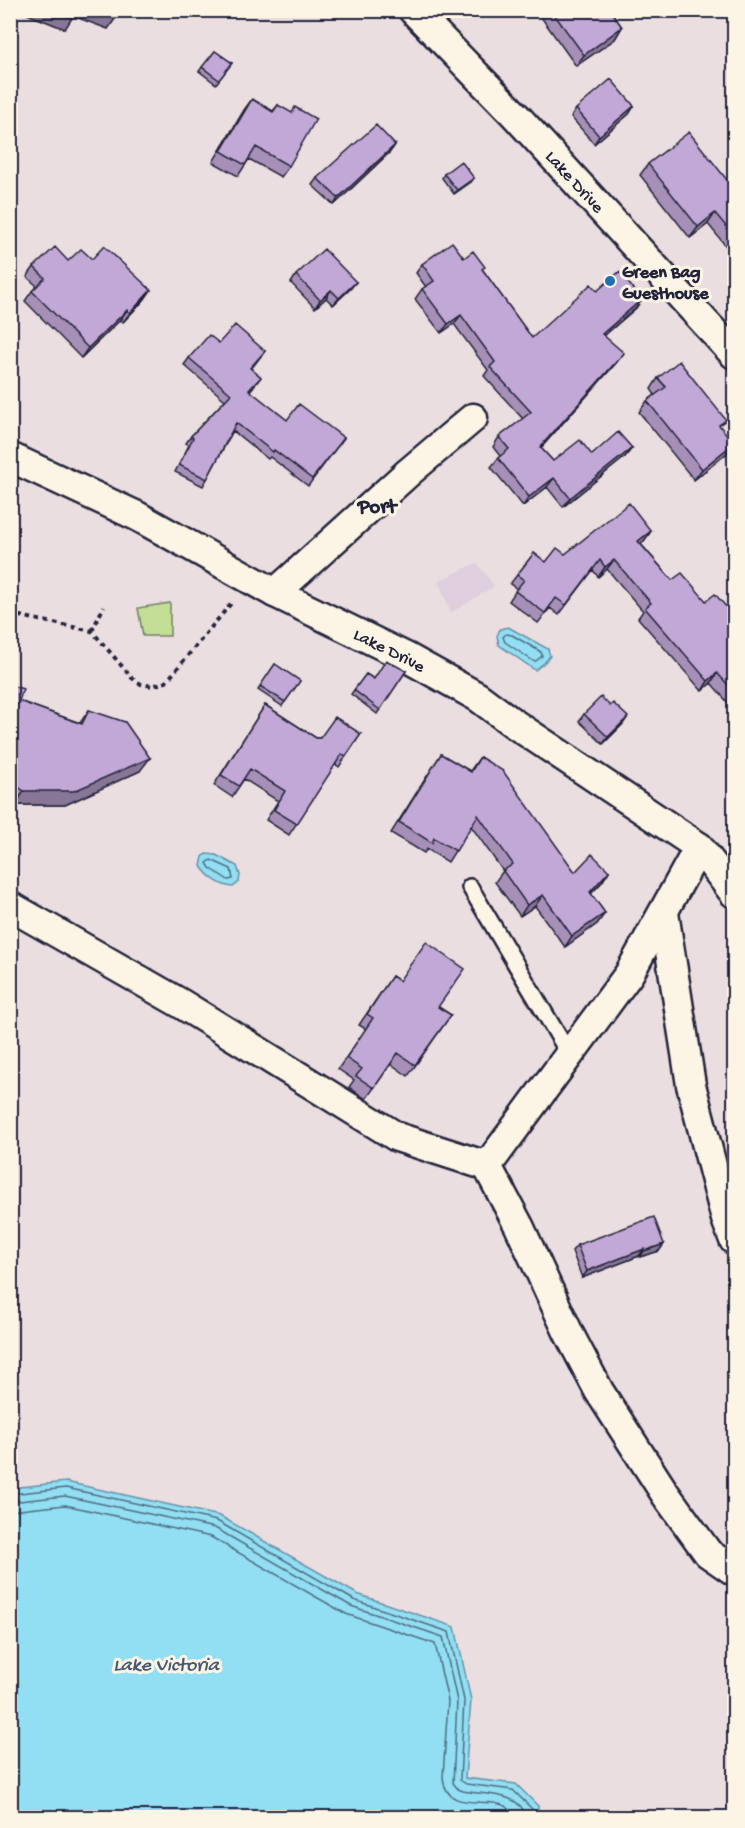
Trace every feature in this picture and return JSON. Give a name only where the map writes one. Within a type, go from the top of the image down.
[{"type":"street","name":"Lake Drive","points":[[413,10],[516,116],[735,354]]},
{"type":"street","points":[[275,593],[409,472],[473,418]]},
{"type":"street","name":"Lake Drive","points":[[10,457],[136,516],[275,593],[406,657],[478,697],[513,723],[699,847],[735,893]]},
{"type":"street","points":[[487,1166],[629,974],[699,847]]},
{"type":"street","points":[[10,906],[180,1004],[398,1137],[487,1166],[599,1390],[666,1495],[708,1552],[735,1571]]},
{"type":"street","points":[[664,912],[691,1085],[726,1187],[726,1219],[735,1240]]},
{"type":"lane","points":[[470,887],[569,1054]]},
{"type":"path","points":[[10,614],[92,631],[132,678],[141,684],[159,686],[166,682],[249,579]]},
{"type":"path","points":[[92,631],[104,606]]},
{"type":"shaded area","points":[[477,563],[494,586],[451,613],[438,581]]},
{"type":"green space","points":[[170,603],[170,636],[143,636],[138,608]]},
{"type":"water","points":[[508,627],[548,649],[550,656],[535,670],[499,645],[497,636],[500,629]]},
{"type":"water","points":[[206,854],[216,855],[237,866],[240,875],[239,882],[233,887],[219,883],[210,877],[201,866]]},
{"type":"water","name":"Lake Victoria","points":[[66,1482],[220,1516],[357,1594],[455,1627],[471,1700],[465,1778],[516,1784],[538,1806],[539,1817],[11,1817],[11,1488]]},
{"type":"building","points":[[52,10],[75,10],[72,18]]},
{"type":"building","points":[[93,10],[119,10],[115,19]]},
{"type":"building","points":[[551,10],[610,10],[622,27],[584,55]]},
{"type":"building","points":[[215,51],[232,63],[219,80],[202,67]]},
{"type":"building","points":[[611,79],[634,106],[599,136],[576,109]]},
{"type":"building","points":[[252,99],[273,112],[278,105],[292,113],[295,107],[316,119],[289,166],[256,147],[245,165],[221,151]]},
{"type":"building","points":[[376,125],[395,145],[338,198],[317,178]]},
{"type":"building","points":[[689,132],[735,190],[735,237],[715,213],[698,227],[648,164]]},
{"type":"building","points":[[461,161],[474,178],[457,190],[444,174]]},
{"type":"building","points":[[452,242],[464,258],[473,251],[485,267],[482,269],[532,338],[591,284],[597,291],[619,272],[642,299],[602,334],[624,353],[540,447],[553,461],[580,440],[592,455],[618,432],[632,448],[570,498],[554,478],[529,497],[498,458],[509,449],[499,437],[531,412],[490,367],[495,362],[461,315],[448,324],[422,289],[434,281],[422,264]]},
{"type":"building","points":[[104,246],[151,290],[130,313],[127,310],[88,348],[32,291],[45,278],[34,267],[55,247],[68,261],[81,249],[92,259]]},
{"type":"building","points":[[324,249],[356,282],[339,298],[331,290],[320,300],[296,275]]},
{"type":"building","points":[[235,325],[265,351],[250,368],[261,377],[249,390],[287,420],[299,404],[344,438],[312,479],[236,423],[207,479],[179,465],[193,438],[191,436],[231,394],[189,358],[209,335],[219,343]]},
{"type":"building","points":[[679,361],[726,420],[719,425],[734,443],[702,469],[647,401],[666,387],[658,378]]},
{"type":"building","points":[[629,503],[651,531],[638,541],[672,580],[682,573],[706,601],[715,594],[735,617],[735,621],[727,624],[735,633],[735,692],[717,673],[708,681],[645,608],[651,603],[614,560],[605,567],[600,560],[566,605],[556,598],[545,613],[515,591],[524,580],[517,575],[534,553],[546,562],[557,548],[565,554]]},
{"type":"building","points":[[386,660],[406,671],[380,710],[354,690],[366,674],[374,679]]},
{"type":"building","points":[[275,664],[300,681],[285,702],[260,686]]},
{"type":"building","points":[[10,685],[23,689],[19,701],[82,724],[89,710],[125,722],[150,758],[74,791],[24,791],[10,781]]},
{"type":"building","points":[[601,697],[610,706],[613,703],[628,717],[608,737],[584,714]]},
{"type":"building","points":[[265,705],[316,738],[320,738],[335,717],[361,734],[346,756],[342,754],[297,824],[274,810],[285,791],[250,769],[239,786],[221,775]]},
{"type":"building","points":[[441,754],[471,772],[480,757],[503,771],[575,872],[592,854],[609,871],[590,892],[605,913],[572,936],[543,895],[527,905],[503,871],[513,864],[478,815],[456,851],[434,838],[432,843],[399,822]]},
{"type":"building","points":[[426,942],[465,969],[438,1007],[451,1015],[415,1065],[398,1053],[374,1088],[356,1076],[362,1069],[346,1058],[373,1018],[367,1014],[392,976],[399,981]]},
{"type":"building","points":[[654,1217],[664,1244],[644,1251],[644,1249],[587,1271],[577,1245]]},
{"type":"place","name":"Green Bag Guesthouse","points":[[610,281]]},
{"type":"district","name":"Port","points":[[377,505]]}]
